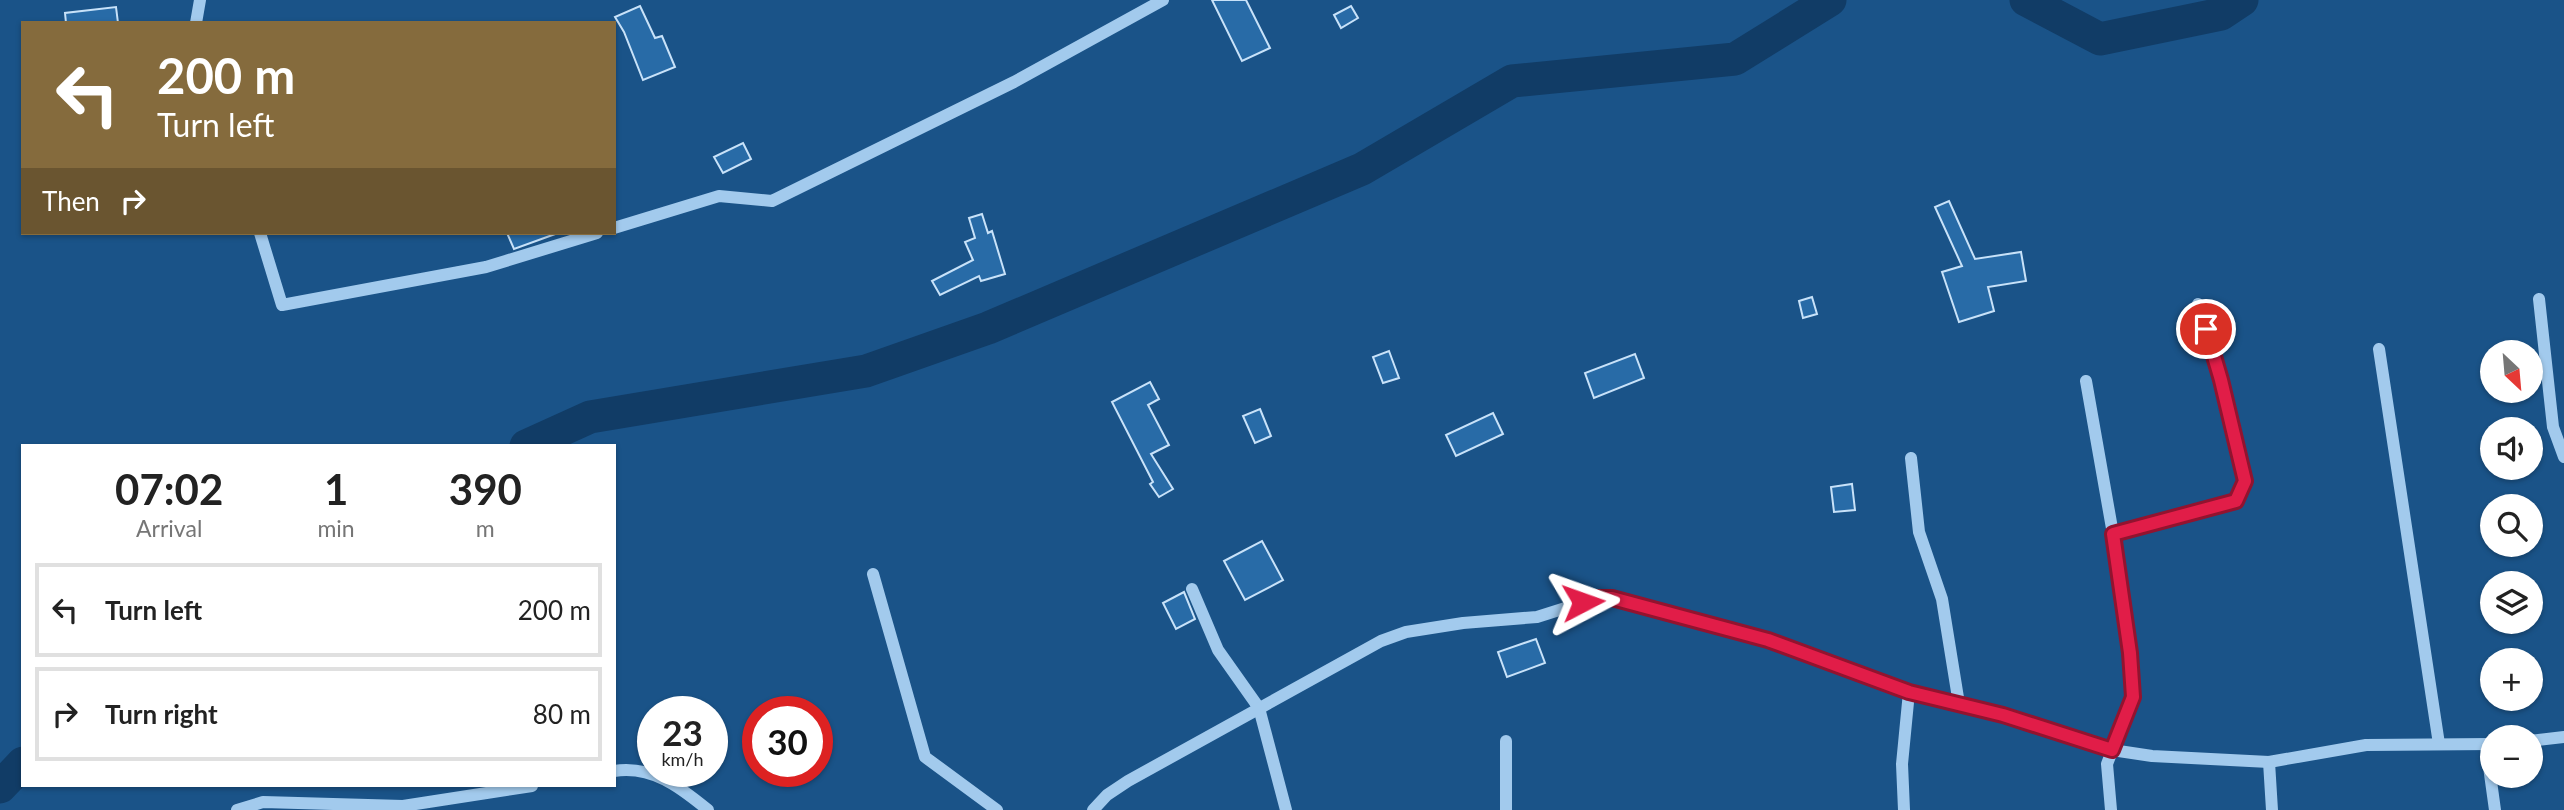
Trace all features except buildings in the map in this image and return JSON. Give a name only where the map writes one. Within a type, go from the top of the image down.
[{"type":"street","points":[[196,21],[200,0]]},
{"type":"street","points":[[616,227],[719,195],[772,201],[1014,82],[1163,0]]},
{"type":"street","points":[[261,235],[282,305],[486,267],[590,235]]},
{"type":"street","points":[[2539,299],[2553,426],[2564,457]]},
{"type":"street","points":[[2113,534],[2236,501],[2245,481],[2221,380],[2198,304]]},
{"type":"street","points":[[2379,349],[2439,744]]},
{"type":"street","points":[[2086,381],[2113,534],[2130,653],[2133,697],[2107,764],[2110,810]]},
{"type":"street","points":[[1911,458],[1919,531],[1942,599],[1959,704]]},
{"type":"street","points":[[873,574],[925,757],[998,810]]},
{"type":"street","points":[[1192,589],[1218,650],[1259,708],[1286,810]]},
{"type":"street","points":[[1093,810],[1107,795],[1128,781],[1381,642],[1406,632],[1463,623],[1537,617],[1597,598],[1630,603],[1768,640],[1909,692],[2003,715],[2112,750],[2152,756],[2269,762],[2366,745],[2480,744]]},
{"type":"street","points":[[1904,810],[1902,764],[1909,692]]},
{"type":"street","points":[[2543,739],[2564,737]]},
{"type":"street","points":[[1506,741],[1506,810]]},
{"type":"street","points":[[2269,762],[2272,810]]},
{"type":"street","points":[[616,771],[641,771],[659,775],[708,810]]},
{"type":"street","points":[[237,810],[263,802],[403,806],[526,787]]},
{"type":"street","points":[[2493,788],[2495,810]]},
{"type":"waterway","points":[[530,444],[590,417],[866,371],[988,328],[1362,169],[1512,81],[1735,59],[1830,0]]},
{"type":"waterway","points":[[2026,0],[2100,39],[2221,14],[2242,0]]},
{"type":"waterway","points":[[0,787],[21,765]]},
{"type":"route","points":[[1583,602],[1612,598],[1768,640],[1909,692],[2003,715],[2112,750],[2133,697],[2130,653],[2113,534],[2236,501],[2245,481],[2206,329]]}]
